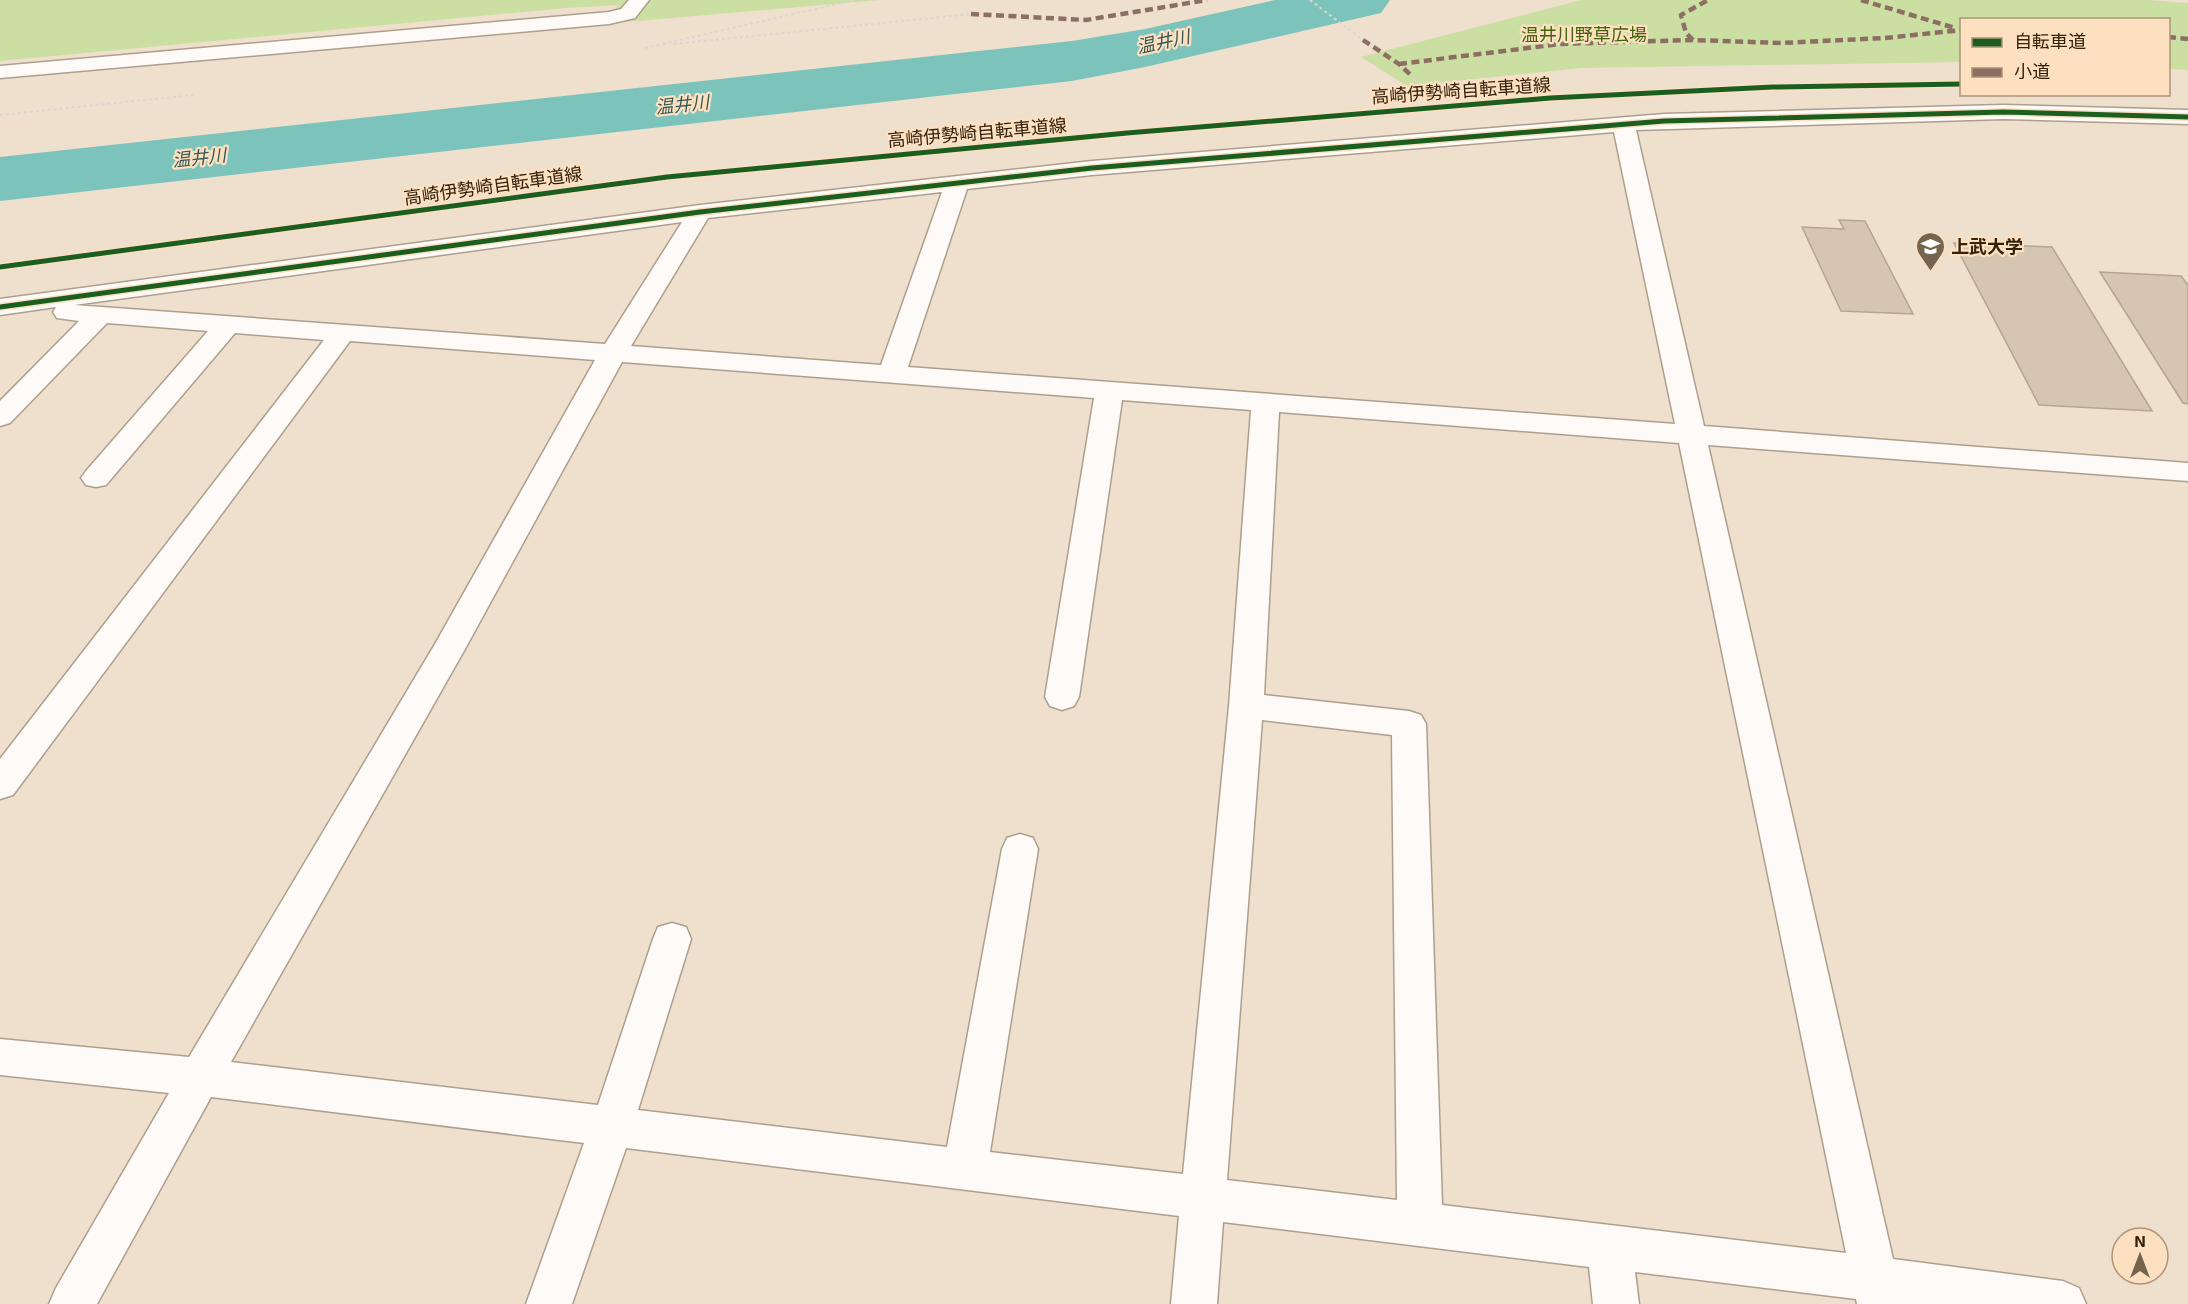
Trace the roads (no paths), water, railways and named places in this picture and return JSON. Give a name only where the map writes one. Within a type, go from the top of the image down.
[{"type":"street","points":[[0,72],[609,18],[628,14],[639,0]]},
{"type":"street","points":[[0,307],[700,212],[1103,167],[1664,121],[2003,112],[2188,117]]},
{"type":"street","points":[[1624,125],[1878,1292]]},
{"type":"street","points":[[892,374],[957,183]]},
{"type":"street","points":[[72,1304],[200,1077],[449,649],[613,353],[700,212]]},
{"type":"street","points":[[0,307],[2188,472]]},
{"type":"street","points":[[0,417],[101,314]]},
{"type":"street","points":[[96,478],[228,324]]},
{"type":"street","points":[[0,784],[343,333]]},
{"type":"street","points":[[1062,697],[1109,391]]},
{"type":"street","points":[[1194,1304],[1246,706],[1266,403]]},
{"type":"street","points":[[1246,706],[1409,724],[1420,1224]]},
{"type":"street","points":[[965,1169],[1020,849]]},
{"type":"street","points":[[549,1304],[612,1126],[672,939]]},
{"type":"street","points":[[0,1057],[200,1077],[1610,1247],[1878,1292],[2063,1304]]},
{"type":"street","points":[[1610,1247],[1616,1304]]},
{"type":"waterway","name":"温井川","points":[[0,179],[1072,61],[1145,48],[1359,0]]},
{"type":"place","name":"上武大学","points":[[1930,272]]},
{"type":"park label","name":"温井川野草広場","points":[[1584,34]]}]
